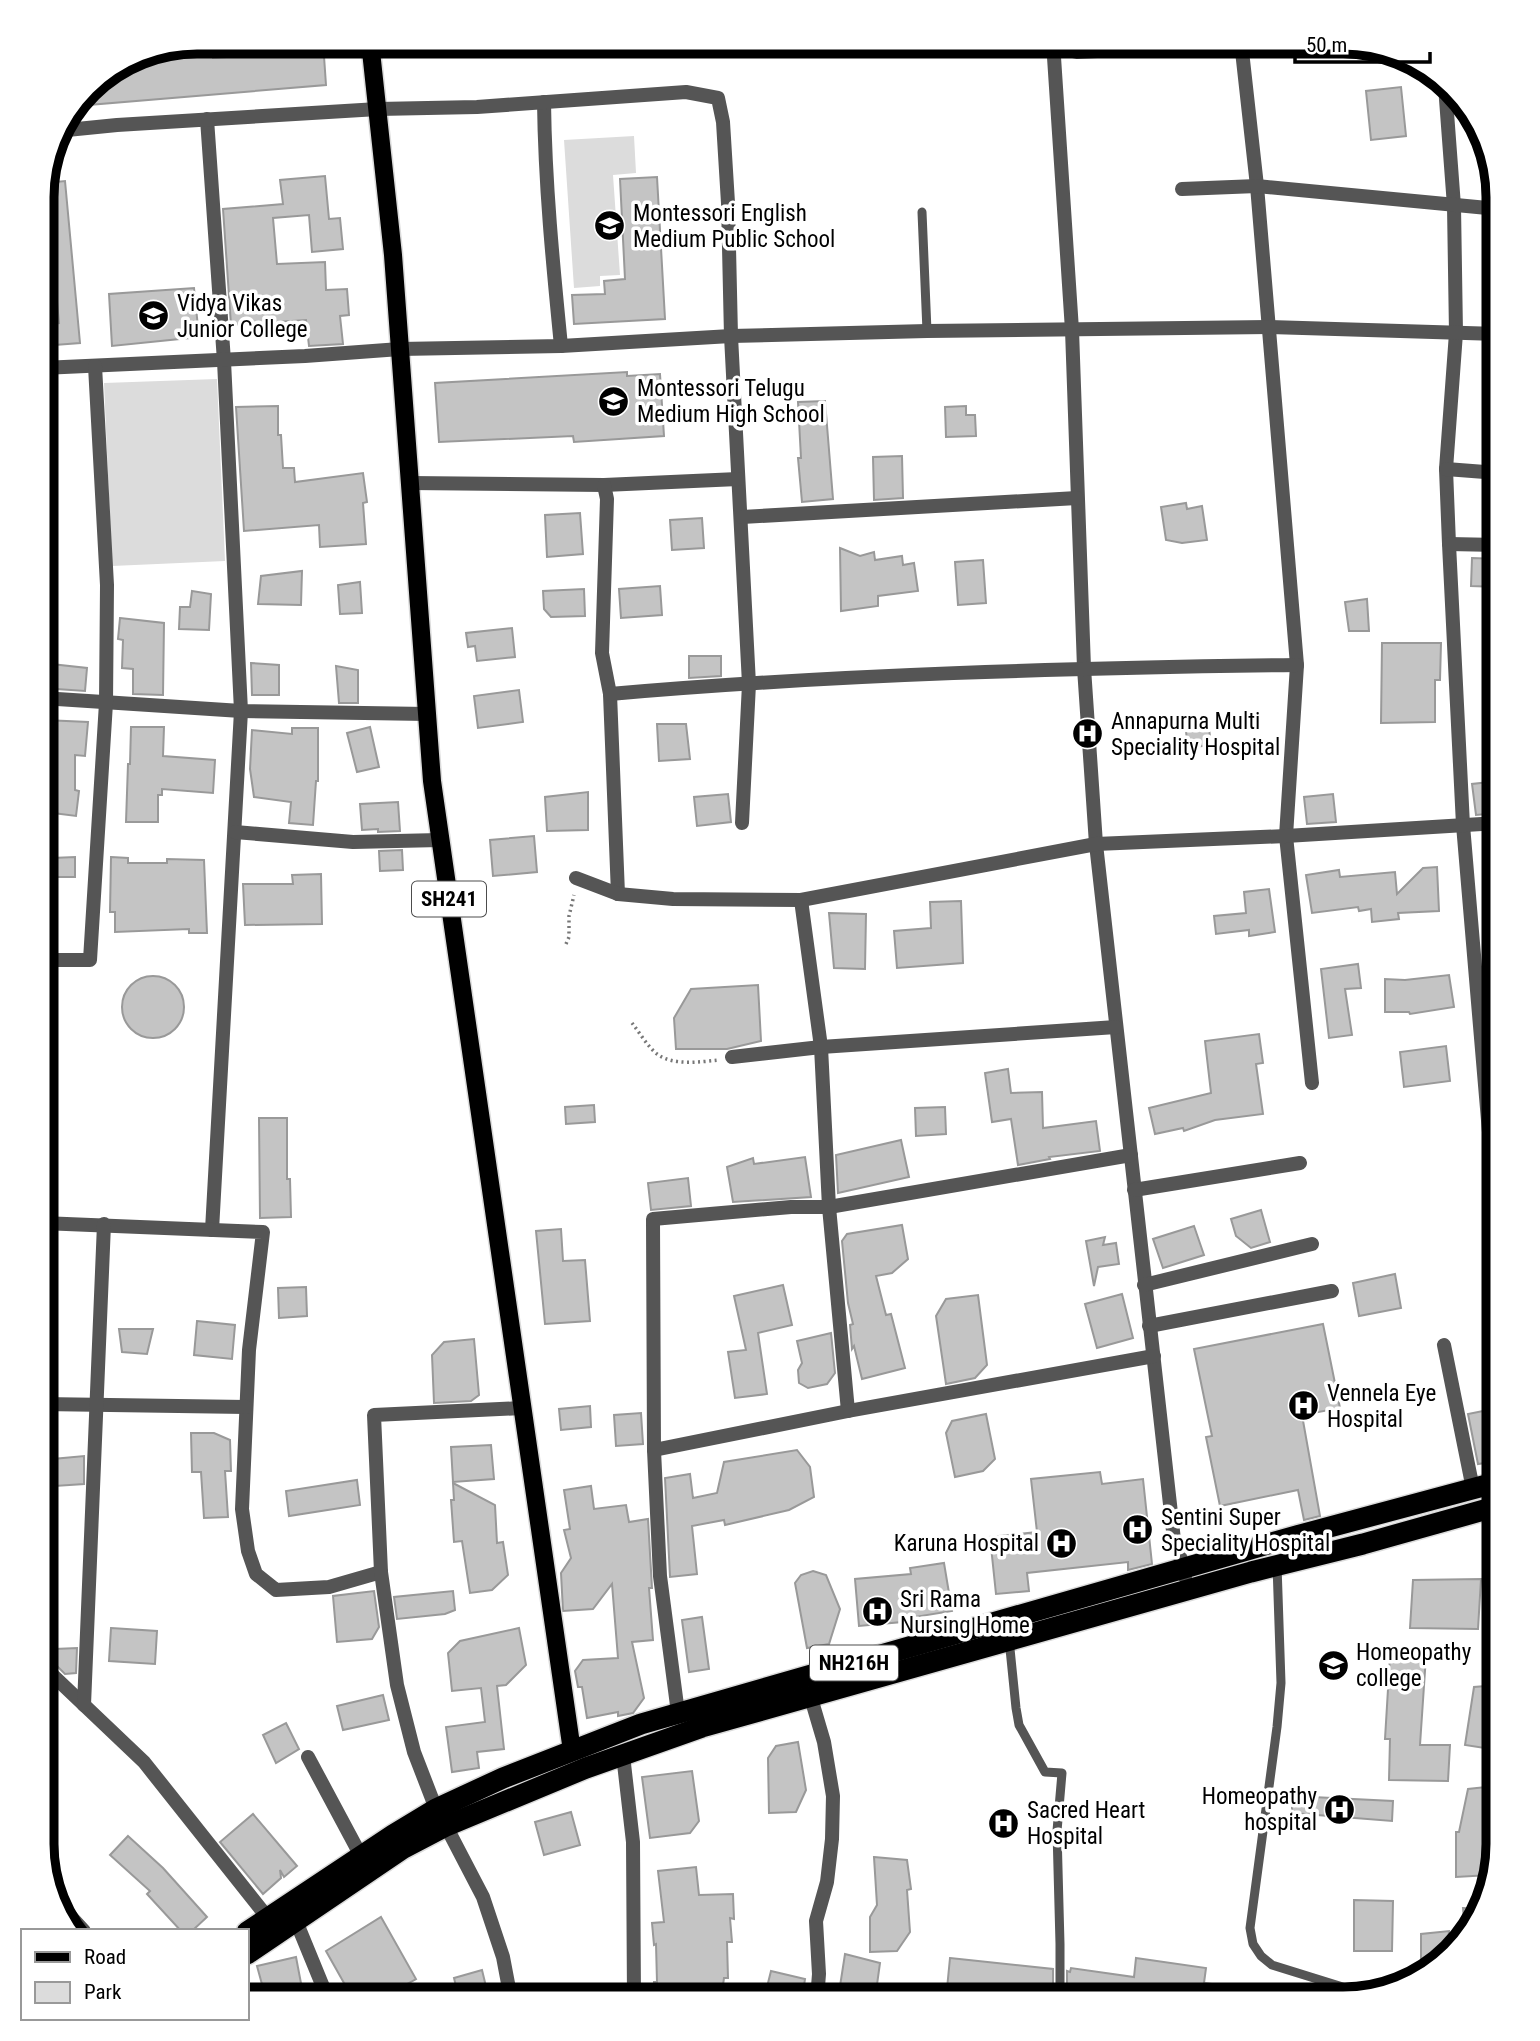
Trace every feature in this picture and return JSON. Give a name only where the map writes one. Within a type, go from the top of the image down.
[{"type":"highway","name":"NH216H","points":[[248,1931],[361,1856],[441,1817],[503,1778],[641,1724],[1296,1535],[1486,1485]]},
{"type":"highway","name":"NH216H","points":[[248,1953],[402,1849],[441,1817],[550,1782],[702,1727],[1277,1564],[1363,1544],[1486,1509]]},
{"type":"main road","name":"SH241","points":[[371,55],[393,254],[432,781],[572,1751]]},
{"type":"street","points":[[1055,55],[1072,330],[1084,668],[1096,844],[1174,1540],[1184,1568],[1186,1591]]},
{"type":"street","points":[[1243,55],[1257,187],[1297,665],[1286,835],[1312,1083]]},
{"type":"street","points":[[71,130],[207,119],[465,107],[686,92],[718,98],[723,122],[728,203],[731,336],[749,684],[742,822]]},
{"type":"street","points":[[1446,98],[1454,206],[1456,333],[1446,470],[1463,825],[1486,1088]]},
{"type":"street","points":[[544,102],[544,145],[561,346]]},
{"type":"street","points":[[207,119],[224,360],[241,712],[212,1230]]},
{"type":"street","points":[[1182,188],[1257,187],[1486,208]]},
{"type":"street","points":[[55,368],[400,349],[561,346],[731,336],[927,331],[1269,327],[1486,334]]},
{"type":"street","points":[[55,960],[90,960],[106,703],[107,585],[95,366]]},
{"type":"street","points":[[1446,470],[1486,472]]},
{"type":"street","points":[[410,483],[604,485],[738,479]]},
{"type":"street","points":[[604,485],[607,499],[602,653],[610,694],[618,894]]},
{"type":"street","points":[[742,517],[1077,498]]},
{"type":"street","points":[[1450,544],[1486,545]]},
{"type":"street","points":[[610,694],[830,678],[1084,668],[1297,665]]},
{"type":"street","points":[[55,699],[241,712],[426,714]]},
{"type":"street","points":[[576,878],[618,894],[673,899],[801,900],[1096,844],[1486,824]]},
{"type":"street","points":[[235,832],[353,842],[440,840]]},
{"type":"street","points":[[801,900],[821,1047],[828,1207],[848,1411]]},
{"type":"street","points":[[732,1058],[821,1047],[1116,1027]]},
{"type":"street","points":[[678,1713],[660,1576],[654,1450],[653,1219],[791,1207],[828,1207],[1131,1155]]},
{"type":"street","points":[[1134,1190],[1300,1163]]},
{"type":"street","points":[[54,1223],[263,1232],[248,1350],[242,1508],[248,1551],[256,1574],[276,1590],[329,1587],[381,1572]]},
{"type":"street","points":[[85,1706],[104,1224]]},
{"type":"street","points":[[1144,1285],[1312,1244]]},
{"type":"street","points":[[1149,1326],[1332,1291]]},
{"type":"street","points":[[1444,1345],[1473,1489]]},
{"type":"street","points":[[654,1450],[848,1411],[1154,1356]]},
{"type":"street","points":[[54,1404],[246,1408]]},
{"type":"street","points":[[509,1987],[503,1957],[483,1897],[441,1817],[414,1752],[397,1685],[381,1572],[374,1415],[522,1408]]},
{"type":"street","points":[[54,1676],[144,1762],[268,1918]]},
{"type":"street","points":[[811,1698],[824,1742],[833,1796],[827,1882],[816,1921],[818,1987]]},
{"type":"street","points":[[623,1755],[633,1842],[634,1987]]},
{"type":"street","points":[[308,1756],[361,1856]]},
{"type":"street","points":[[296,1920],[323,1987]]},
{"type":"lane","points":[[922,212],[927,331]]},
{"type":"lane","points":[[1277,1564],[1281,1683],[1250,1928],[1253,1944],[1261,1956],[1272,1965],[1343,1987]]},
{"type":"lane","points":[[1011,1617],[1009,1640],[1019,1725],[1045,1772],[1062,1773],[1057,1831],[1060,1987]]},
{"type":"path","points":[[566,944],[576,878]]},
{"type":"path","points":[[632,1023],[650,1047],[663,1057],[692,1062],[732,1058]]},
{"type":"green space","points":[[634,136],[636,173],[613,175],[620,275],[600,276],[600,286],[574,288],[564,140]]},
{"type":"green space","points":[[217,379],[225,561],[112,566],[104,383]]},
{"type":"building","points":[[188,55],[213,55],[213,58],[324,55],[326,85],[88,105],[110,84],[143,65],[169,57]]},
{"type":"building","points":[[1401,87],[1406,136],[1371,140],[1366,91]]},
{"type":"building","points":[[325,176],[329,219],[340,218],[343,249],[312,252],[309,215],[273,218],[277,264],[325,262],[326,290],[347,289],[349,315],[340,316],[343,344],[309,346],[306,320],[231,325],[223,209],[283,204],[280,180]]},
{"type":"building","points":[[657,177],[665,319],[574,324],[572,295],[605,294],[604,281],[625,279],[620,179]]},
{"type":"building","points":[[65,181],[80,343],[55,345],[55,323],[59,323],[55,279],[56,182]]},
{"type":"building","name":"Vidya Vikas Junior College","points":[[194,288],[199,337],[112,346],[109,294]]},
{"type":"building","points":[[627,372],[627,376],[660,374],[664,436],[574,442],[573,436],[439,442],[435,383]]},
{"type":"building","points":[[825,401],[833,499],[802,502],[798,458],[801,458],[798,402]]},
{"type":"building","points":[[278,406],[278,435],[281,435],[283,468],[294,468],[295,482],[363,473],[367,502],[363,503],[366,544],[320,547],[319,525],[244,531],[236,407]]},
{"type":"building","points":[[966,406],[966,415],[975,415],[976,436],[946,437],[945,407]]},
{"type":"building","points":[[902,456],[903,498],[874,500],[873,457]]},
{"type":"building","points":[[1186,503],[1187,509],[1202,506],[1207,540],[1182,543],[1166,540],[1161,507]]},
{"type":"building","points":[[580,513],[583,554],[547,557],[545,515]]},
{"type":"building","points":[[702,518],[704,548],[672,550],[670,520]]},
{"type":"building","points":[[840,548],[860,556],[874,552],[875,560],[902,556],[903,565],[914,563],[918,591],[878,596],[878,606],[841,611]]},
{"type":"building","points":[[1472,558],[1486,559],[1486,587],[1471,586]]},
{"type":"building","points":[[983,560],[986,603],[958,605],[955,562]]},
{"type":"building","points":[[302,571],[301,605],[258,604],[261,576]]},
{"type":"building","points":[[360,582],[362,613],[340,614],[338,585]]},
{"type":"building","points":[[660,586],[662,615],[621,618],[619,589]]},
{"type":"building","points":[[584,589],[585,616],[551,617],[544,609],[543,591]]},
{"type":"building","points":[[192,591],[211,594],[209,630],[179,629],[180,607],[190,607]]},
{"type":"building","points":[[1367,599],[1369,631],[1349,631],[1345,602]]},
{"type":"building","points":[[120,618],[164,623],[163,695],[133,694],[133,669],[122,668],[123,640],[118,639]]},
{"type":"building","points":[[512,628],[515,657],[477,661],[475,646],[468,647],[466,633]]},
{"type":"building","points":[[1382,643],[1441,643],[1440,680],[1435,680],[1435,722],[1381,723]]},
{"type":"building","points":[[689,656],[721,656],[721,676],[689,678]]},
{"type":"building","points":[[251,663],[279,665],[279,695],[252,695]]},
{"type":"building","points":[[55,664],[87,668],[85,691],[55,689]]},
{"type":"building","points":[[336,666],[358,670],[358,703],[339,703]]},
{"type":"building","points":[[519,690],[523,722],[478,728],[474,696]]},
{"type":"building","points":[[55,720],[88,722],[85,756],[75,755],[75,790],[79,791],[76,816],[55,813]]},
{"type":"building","points":[[1208,720],[1211,745],[1188,748],[1185,723]]},
{"type":"building","points":[[657,724],[686,724],[690,759],[659,761]]},
{"type":"building","points":[[131,727],[164,727],[163,756],[215,760],[213,793],[162,789],[162,795],[158,795],[158,822],[126,822]]},
{"type":"building","points":[[370,727],[379,767],[357,772],[347,733]]},
{"type":"building","points":[[292,728],[318,728],[318,781],[313,825],[289,823],[291,802],[254,797],[250,769],[252,730],[292,734]]},
{"type":"building","points":[[1486,782],[1486,814],[1476,815],[1472,784]]},
{"type":"building","points":[[588,792],[588,830],[547,831],[545,797]]},
{"type":"building","points":[[728,794],[731,822],[697,826],[694,797]]},
{"type":"building","points":[[1333,794],[1336,822],[1307,824],[1304,797]]},
{"type":"building","points":[[398,802],[400,831],[362,830],[360,804]]},
{"type":"building","points":[[534,836],[537,872],[493,876],[490,840]]},
{"type":"building","points":[[402,850],[403,870],[380,871],[379,851]]},
{"type":"building","points":[[75,857],[75,877],[55,877],[55,858]]},
{"type":"building","points":[[111,857],[128,858],[128,863],[167,863],[167,859],[204,860],[207,933],[189,933],[189,929],[115,932],[115,912],[110,912]]},
{"type":"building","points":[[1437,867],[1439,911],[1398,913],[1399,919],[1372,922],[1371,909],[1359,911],[1358,907],[1312,913],[1306,875],[1339,870],[1340,877],[1395,872],[1397,894],[1423,868]]},
{"type":"building","points":[[321,874],[322,924],[245,925],[243,884],[293,884],[292,875]]},
{"type":"building","points":[[1269,889],[1275,932],[1249,936],[1249,930],[1216,934],[1214,916],[1246,913],[1244,892]]},
{"type":"building","points":[[961,901],[963,963],[897,968],[894,931],[931,928],[930,902]]},
{"type":"building","points":[[829,913],[866,914],[865,969],[834,968]]},
{"type":"building","points":[[1358,964],[1361,988],[1345,989],[1352,1035],[1329,1038],[1321,969]]},
{"type":"building","points":[[1449,975],[1454,1007],[1410,1014],[1385,1012],[1385,979],[1405,980]]},
{"type":"building","points":[[153,976],[175,985],[184,1007],[175,1029],[153,1038],[131,1029],[122,1007],[131,985]]},
{"type":"building","points":[[758,985],[761,1041],[727,1049],[676,1049],[674,1018],[691,989]]},
{"type":"building","points":[[1259,1034],[1263,1063],[1256,1064],[1263,1114],[1215,1120],[1184,1131],[1183,1128],[1155,1134],[1149,1108],[1211,1093],[1205,1041]]},
{"type":"building","points":[[1446,1046],[1450,1081],[1404,1087],[1400,1052]]},
{"type":"building","points":[[1008,1069],[1011,1093],[1042,1092],[1043,1128],[1096,1121],[1100,1151],[1049,1157],[1050,1159],[1018,1165],[1011,1119],[992,1122],[985,1073]]},
{"type":"building","points":[[594,1105],[595,1122],[566,1124],[565,1107]]},
{"type":"building","points":[[945,1107],[946,1134],[916,1136],[915,1108]]},
{"type":"building","points":[[259,1118],[287,1118],[287,1179],[290,1179],[291,1217],[260,1218]]},
{"type":"building","points":[[901,1140],[909,1177],[838,1193],[836,1155]]},
{"type":"building","points":[[805,1157],[811,1197],[733,1202],[727,1167],[753,1158],[754,1164]]},
{"type":"building","points":[[688,1178],[691,1206],[651,1210],[648,1183]]},
{"type":"building","points":[[1261,1210],[1270,1242],[1251,1248],[1236,1236],[1231,1219]]},
{"type":"building","points":[[902,1225],[908,1259],[892,1273],[876,1276],[886,1315],[891,1314],[905,1368],[862,1379],[854,1346],[852,1349],[850,1325],[853,1324],[848,1303],[842,1241],[847,1234]]},
{"type":"building","points":[[1194,1226],[1204,1255],[1163,1268],[1153,1239]]},
{"type":"building","points":[[561,1229],[563,1261],[585,1260],[590,1321],[545,1324],[536,1231]]},
{"type":"building","points":[[1105,1237],[1103,1245],[1116,1243],[1119,1264],[1098,1267],[1094,1286],[1086,1241]]},
{"type":"building","points":[[1395,1274],[1401,1308],[1359,1316],[1353,1283]]},
{"type":"building","points":[[783,1285],[792,1325],[758,1333],[767,1394],[735,1398],[728,1352],[746,1350],[734,1296]]},
{"type":"building","points":[[306,1287],[307,1316],[279,1318],[278,1288]]},
{"type":"building","points":[[1122,1294],[1133,1338],[1097,1348],[1085,1304]]},
{"type":"building","points":[[978,1295],[987,1365],[975,1378],[946,1384],[936,1316],[946,1299]]},
{"type":"building","points":[[197,1321],[235,1325],[232,1359],[194,1355]]},
{"type":"building","points":[[1323,1324],[1340,1408],[1302,1415],[1320,1516],[1304,1520],[1298,1490],[1220,1506],[1206,1437],[1212,1436],[1194,1349]]},
{"type":"building","points":[[119,1329],[153,1329],[147,1354],[122,1352]]},
{"type":"building","points":[[831,1333],[835,1373],[827,1384],[808,1388],[799,1383],[798,1370],[802,1363],[797,1341]]},
{"type":"building","points":[[474,1339],[479,1395],[471,1401],[434,1403],[432,1355],[444,1342]]},
{"type":"building","points":[[590,1406],[591,1427],[561,1430],[559,1409]]},
{"type":"building","points":[[1486,1410],[1486,1463],[1478,1464],[1468,1414]]},
{"type":"building","points":[[641,1413],[643,1444],[616,1446],[614,1415]]},
{"type":"building","points":[[986,1414],[995,1459],[983,1471],[955,1477],[946,1433],[952,1421]]},
{"type":"building","points":[[191,1433],[214,1433],[230,1440],[231,1471],[225,1471],[228,1517],[204,1518],[201,1472],[192,1472]]},
{"type":"building","points":[[491,1445],[494,1479],[453,1482],[451,1447]]},
{"type":"building","points":[[797,1450],[810,1467],[814,1497],[789,1510],[725,1525],[724,1520],[692,1526],[697,1574],[670,1577],[665,1478],[690,1474],[693,1498],[717,1493],[724,1462]]},
{"type":"building","points":[[84,1456],[84,1484],[55,1486],[54,1459]]},
{"type":"building","points":[[1100,1472],[1102,1484],[1143,1479],[1152,1564],[1128,1570],[1128,1562],[1027,1573],[1029,1591],[996,1594],[990,1537],[1037,1532],[1031,1479]]},
{"type":"building","points":[[357,1480],[360,1505],[289,1516],[286,1491]]},
{"type":"building","points":[[453,1483],[495,1505],[497,1543],[503,1542],[508,1575],[492,1590],[470,1593],[462,1541],[454,1542],[451,1500],[454,1500]]},
{"type":"building","points":[[591,1486],[594,1509],[626,1505],[629,1522],[648,1519],[653,1640],[632,1642],[644,1698],[633,1713],[618,1716],[618,1712],[587,1718],[582,1687],[578,1687],[575,1671],[583,1660],[618,1658],[612,1584],[593,1609],[563,1611],[561,1573],[571,1558],[564,1530],[570,1529],[564,1490]]},
{"type":"building","points":[[944,1563],[952,1611],[902,1619],[902,1622],[859,1626],[855,1579],[911,1574],[910,1568]]},
{"type":"building","points":[[813,1571],[826,1575],[840,1609],[829,1644],[807,1648],[795,1583],[801,1575]]},
{"type":"building","points":[[1481,1579],[1478,1629],[1410,1628],[1413,1580]]},
{"type":"building","points":[[374,1591],[379,1627],[372,1639],[337,1642],[333,1596]]},
{"type":"building","points":[[453,1591],[455,1610],[445,1614],[397,1619],[394,1597]]},
{"type":"building","points":[[702,1617],[709,1669],[689,1672],[682,1620]]},
{"type":"building","points":[[111,1628],[157,1631],[155,1664],[109,1661]]},
{"type":"building","points":[[519,1628],[526,1665],[506,1685],[497,1686],[504,1749],[477,1752],[479,1768],[452,1772],[446,1727],[485,1722],[481,1688],[452,1691],[448,1653],[460,1641]]},
{"type":"building","points":[[77,1648],[76,1673],[65,1674],[56,1665],[55,1649]]},
{"type":"building","points":[[1390,1656],[1426,1656],[1420,1745],[1450,1745],[1448,1781],[1389,1780],[1390,1739],[1385,1739]]},
{"type":"building","points":[[1486,1686],[1486,1748],[1465,1745],[1474,1687]]},
{"type":"building","points":[[383,1695],[389,1720],[343,1730],[337,1706]]},
{"type":"building","points":[[286,1723],[299,1749],[276,1763],[263,1735]]},
{"type":"building","points":[[798,1742],[806,1790],[796,1812],[769,1813],[768,1758],[776,1746]]},
{"type":"building","points":[[692,1771],[699,1821],[690,1833],[650,1838],[642,1777]]},
{"type":"building","points":[[1486,1787],[1485,1862],[1482,1875],[1456,1877],[1456,1832],[1459,1832],[1468,1789]]},
{"type":"building","name":"Homeopathy hospital","points":[[1292,1796],[1393,1801],[1392,1821],[1292,1813]]},
{"type":"building","points":[[571,1812],[580,1845],[544,1855],[535,1822]]},
{"type":"building","points":[[253,1814],[297,1866],[284,1877],[280,1870],[281,1878],[263,1894],[220,1842]]},
{"type":"building","points":[[128,1836],[163,1868],[207,1917],[194,1929],[179,1929],[147,1894],[150,1891],[110,1855]]},
{"type":"building","points":[[874,1857],[907,1860],[911,1889],[907,1890],[910,1932],[897,1951],[870,1952],[870,1917],[877,1905]]},
{"type":"building","points":[[696,1867],[699,1895],[733,1894],[734,1919],[730,1918],[732,1942],[727,1942],[728,1978],[724,1978],[723,1987],[654,1987],[654,1982],[657,1982],[656,1944],[654,1945],[652,1923],[664,1922],[658,1871]]},
{"type":"building","points":[[1354,1900],[1393,1901],[1392,1951],[1354,1951]]},
{"type":"building","points":[[1463,1908],[1470,1908],[1467,1915],[1464,1920]]},
{"type":"building","points":[[381,1917],[416,1979],[402,1987],[346,1987],[326,1951]]},
{"type":"building","points":[[1449,1931],[1448,1940],[1444,1945],[1421,1964],[1421,1934]]},
{"type":"building","points":[[845,1954],[880,1963],[877,1987],[840,1987]]},
{"type":"building","points":[[296,1957],[302,1987],[263,1987],[257,1966]]},
{"type":"building","points":[[950,1958],[1053,1969],[1053,1987],[971,1984],[971,1987],[947,1987]]},
{"type":"building","points":[[1136,1958],[1206,1968],[1204,1983],[1235,1987],[1067,1987],[1067,1971],[1070,1972],[1071,1968],[1134,1977]]},
{"type":"building","points":[[482,1970],[486,1987],[456,1987],[454,1978]]},
{"type":"building","points":[[771,1971],[805,1979],[804,1987],[767,1987]]},
{"type":"place","name":"Montessori English Medium Public School","points":[[610,226]]},
{"type":"place","name":"Vidya Vikas Junior College","points":[[154,316]]},
{"type":"place","name":"Montessori Telugu Medium High School","points":[[614,401]]},
{"type":"place","name":"Annapurna Multi Speciality Hospital","points":[[1088,734]]},
{"type":"place","name":"Vennela Eye Hospital","points":[[1304,1406]]},
{"type":"place","name":"Sentini Super Speciality Hospital","points":[[1138,1530]]},
{"type":"place","name":"Karuna Hospital","points":[[1062,1543]]},
{"type":"place","name":"Sri Rama Nursing Home","points":[[877,1612]]},
{"type":"place","name":"Homeopathy college","points":[[1333,1665]]},
{"type":"place","name":"Homeopathy hospital","points":[[1340,1809]]},
{"type":"place","name":"Sacred Heart Hospital","points":[[1004,1823]]}]
